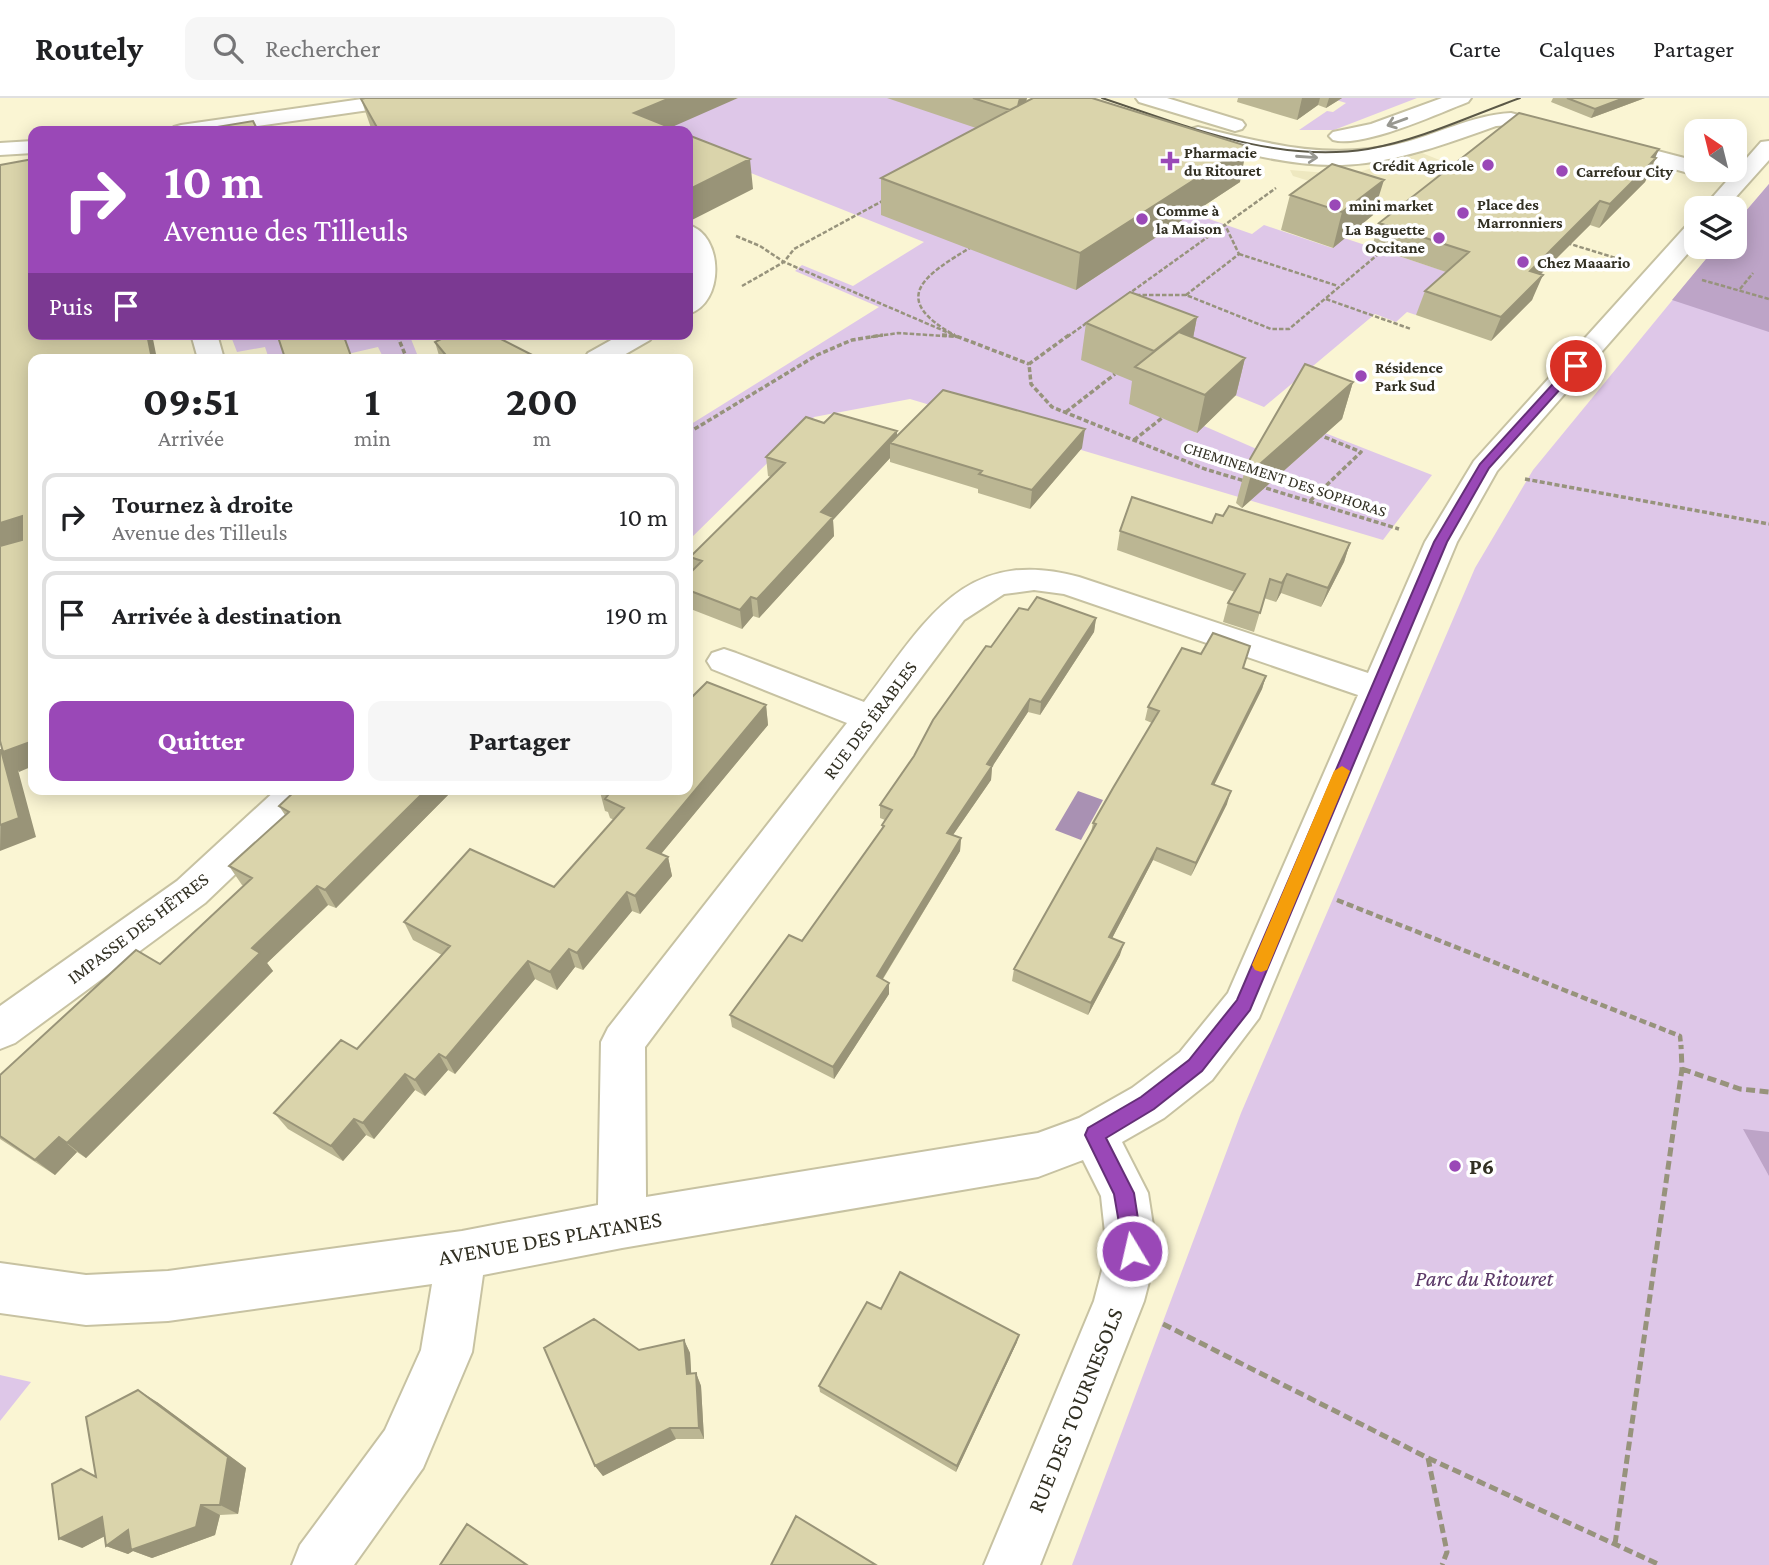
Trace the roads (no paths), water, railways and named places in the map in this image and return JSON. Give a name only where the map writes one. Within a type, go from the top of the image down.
[{"type":"street","points":[[259,126],[321,122],[411,98]]},
{"type":"street","points":[[1240,136],[1343,136],[1376,129],[1461,98]]},
{"type":"street","points":[[1141,106],[1296,156],[1363,157],[1402,149],[1504,119],[1524,120],[1684,165]]},
{"type":"street","points":[[0,149],[28,147]]},
{"type":"street","points":[[1747,172],[1769,147]]},
{"type":"street","points":[[1725,196],[1738,182]]},
{"type":"street","points":[[693,238],[704,275],[694,299]]},
{"type":"street","name":"AVENUE DES PLATANES","points":[[0,1289],[86,1300],[168,1296],[462,1255],[622,1224],[1038,1155],[1094,1135],[1148,1103],[1196,1066],[1244,1005],[1441,542],[1484,467],[1684,242]]},
{"type":"street","points":[[606,354],[630,340]]},
{"type":"street","name":"RUE DES ÉRABLES","points":[[622,1224],[624,1042],[952,612],[978,591],[1008,581],[1041,579],[1068,584],[1377,689]]},
{"type":"street","points":[[724,661],[871,719]]},
{"type":"street","name":"IMPASSE DES HÊTRES","points":[[0,1030],[191,892],[294,795]]},
{"type":"street","name":"RUE DES TOURNESOLS","points":[[1012,1565],[1119,1301],[1132,1251],[1124,1193],[1094,1135]]},
{"type":"street","points":[[320,1565],[404,1449],[446,1352],[462,1255]]},
{"type":"tram line","points":[[1102,98],[1232,140],[1266,147],[1334,152],[1368,149],[1407,140],[1520,98]]},
{"type":"place","name":"Pharmacie du Ritouret","points":[[1170,161]]},
{"type":"place","name":"Crédit Agricole","points":[[1488,165]]},
{"type":"place","name":"Carrefour City","points":[[1562,171]]},
{"type":"place","name":"mini market","points":[[1335,205]]},
{"type":"place","name":"Place des Marronniers","points":[[1463,213]]},
{"type":"place","name":"Comme à la Maison","points":[[1142,219]]},
{"type":"place","name":"La Baguette Occitane","points":[[1439,238]]},
{"type":"place","name":"Chez Maaario","points":[[1523,262]]},
{"type":"place","name":"Résidence Park Sud","points":[[1361,376]]},
{"type":"place","name":"P6","points":[[1455,1166]]},
{"type":"park label","name":"Parc du Ritouret","points":[[1484,1278]]}]
